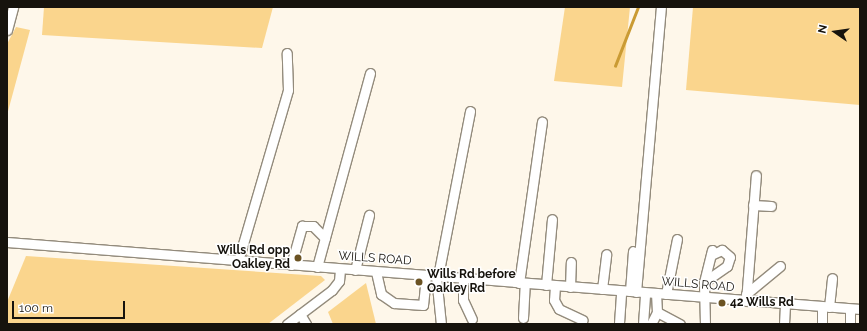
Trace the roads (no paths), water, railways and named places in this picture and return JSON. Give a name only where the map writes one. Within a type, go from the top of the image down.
[{"type":"street","points":[[7,30],[12,7]]},
{"type":"street","points":[[619,323],[633,292],[661,7]]},
{"type":"street","points":[[238,261],[269,147],[276,142],[288,90],[287,53]]},
{"type":"street","points":[[317,267],[370,73]]},
{"type":"street","points":[[441,324],[437,276],[470,111]]},
{"type":"street","points":[[523,318],[522,283],[542,122]]},
{"type":"street","points":[[746,297],[756,175]]},
{"type":"street","points":[[753,204],[771,206]]},
{"type":"street","points":[[355,270],[369,215]]},
{"type":"street","points":[[552,219],[551,285],[554,300],[559,309],[583,320]]},
{"type":"street","points":[[291,265],[302,226],[313,226],[325,238]]},
{"type":"street","points":[[651,324],[657,312],[677,239]]},
{"type":"street","name":"WILLS ROAD","points":[[7,242],[633,292],[704,297],[746,297],[785,304],[860,309]]},
{"type":"street","points":[[704,282],[727,266],[730,257],[722,250],[711,253],[704,282],[705,324]]},
{"type":"street","points":[[634,251],[633,292],[643,324]]},
{"type":"street","points":[[602,289],[606,254]]},
{"type":"street","points":[[570,287],[571,262]]},
{"type":"street","points":[[746,297],[780,266]]},
{"type":"street","points":[[287,324],[332,290],[339,281],[340,269]]},
{"type":"street","points":[[376,272],[381,294],[394,303],[423,305],[426,276]]},
{"type":"street","points":[[462,278],[463,300],[472,319]]},
{"type":"street","points":[[822,324],[832,278]]},
{"type":"street","points":[[784,324],[785,304]]},
{"type":"street","points":[[850,309],[850,324]]},
{"type":"street","points":[[657,312],[680,324]]},
{"type":"street","points":[[300,314],[306,324]]},
{"type":"waterway","points":[[615,66],[638,7]]},
{"type":"place","name":"Wills Rd opp Oakley Rd","points":[[298,258]]},
{"type":"place","name":"Wills Rd before Oakley Rd","points":[[419,282]]},
{"type":"place","name":"42 Wills Rd","points":[[722,303]]}]
